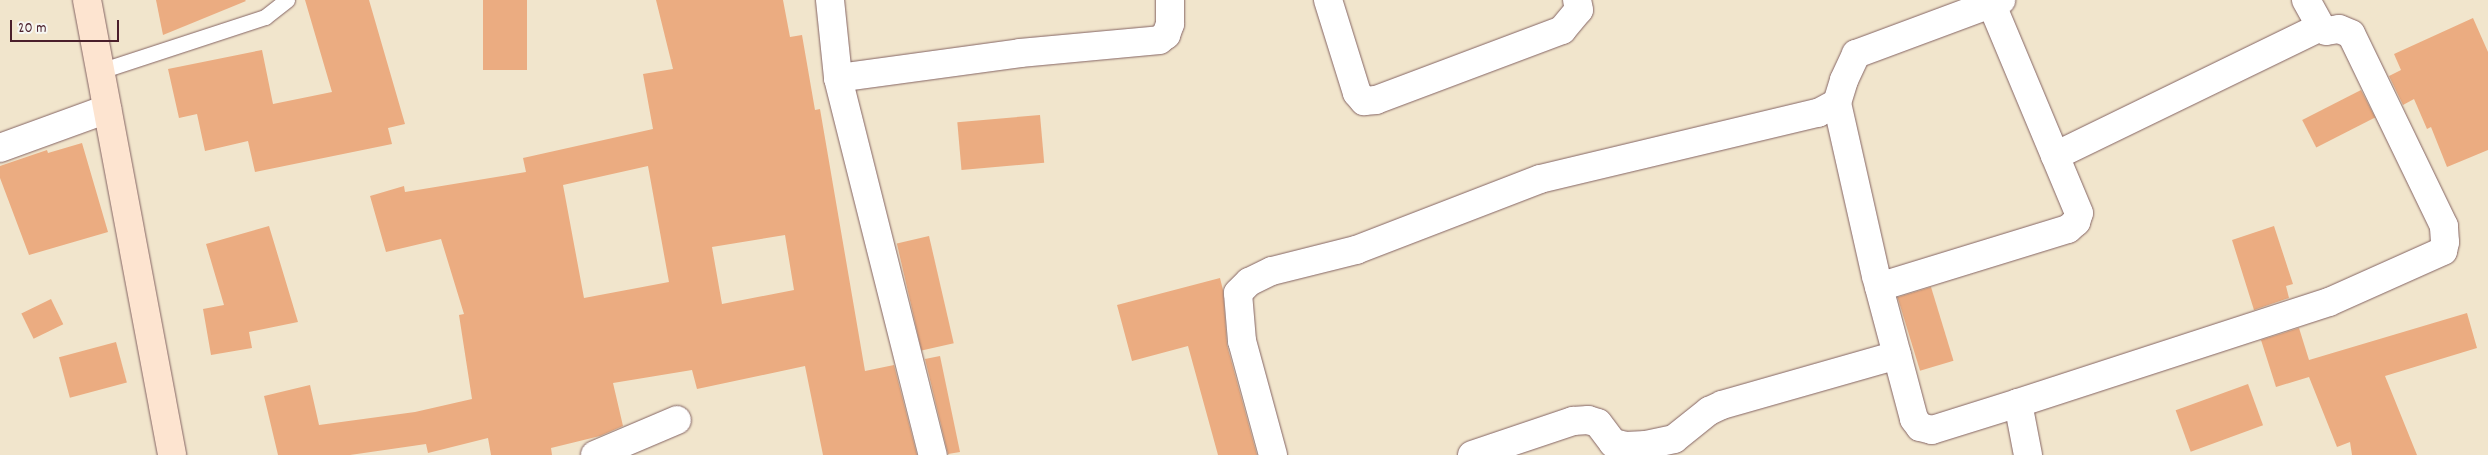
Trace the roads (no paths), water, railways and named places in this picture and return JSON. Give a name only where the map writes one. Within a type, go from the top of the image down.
[{"type":"street","points":[[87,0],[172,455]]},
{"type":"street","points":[[830,0],[838,78],[933,455]]},
{"type":"street","points":[[838,78],[1020,52],[1159,40],[1166,34],[1170,24],[1170,0]]},
{"type":"street","points":[[1328,0],[1357,93],[1364,101],[1376,100],[1562,30],[1578,10],[1577,0]]},
{"type":"street","points":[[1879,287],[2068,229],[2076,222],[2079,213],[1996,2],[1856,54],[1844,80],[1837,103],[1879,287],[1914,419],[1920,427],[1932,430],[2329,302],[2443,251],[2445,242],[2444,226],[2351,34],[2339,29],[2326,31],[2320,27],[2306,0]]},
{"type":"street","points":[[2055,156],[2320,27]]},
{"type":"street","points":[[1273,455],[1242,341],[1238,293],[1249,282],[1272,271],[1356,250],[1540,179],[1818,113],[1837,103]]},
{"type":"street","points":[[0,148],[107,109]]},
{"type":"street","points":[[1472,455],[1572,421],[1588,420],[1598,423],[1613,443],[1626,446],[1646,445],[1674,439],[1709,411],[1722,405],[1897,355]]},
{"type":"street","points":[[2018,403],[2028,455]]},
{"type":"street","points":[[602,454],[677,420]]},
{"type":"lane","points":[[100,71],[265,17],[287,0]]}]
